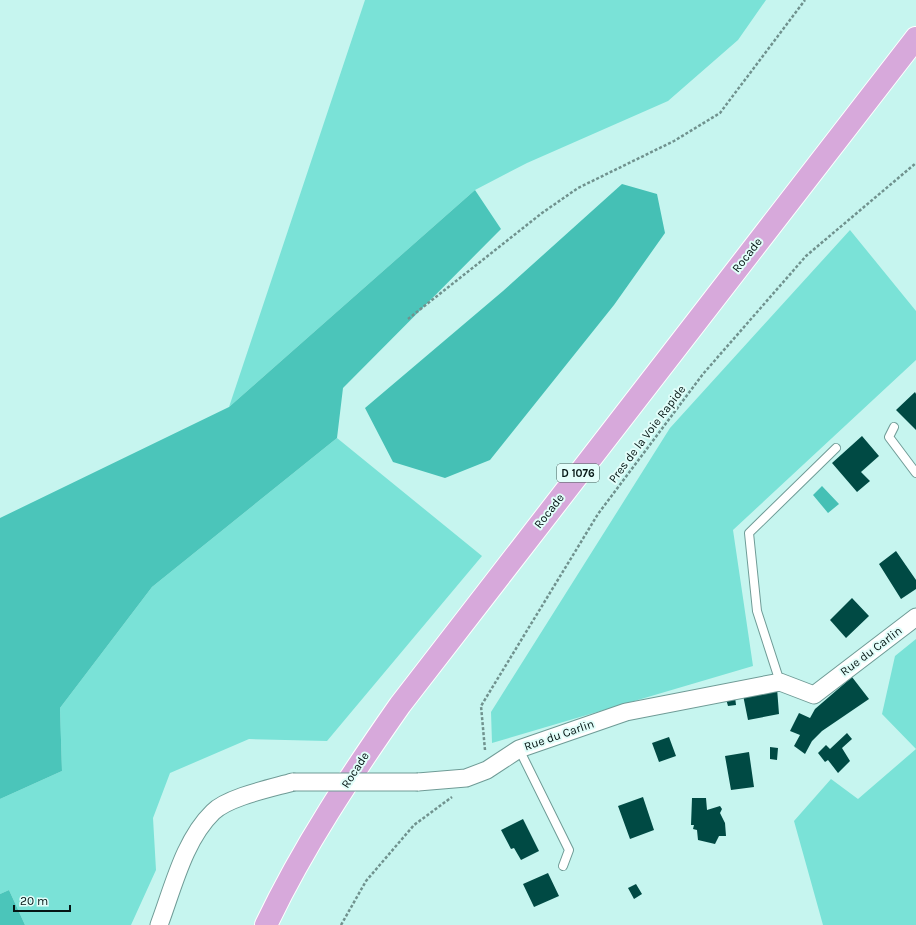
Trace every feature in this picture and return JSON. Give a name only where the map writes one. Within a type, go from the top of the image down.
[{"type":"main road","name":"Rocade","points":[[266,925],[284,887],[321,824],[353,772],[400,705],[916,38]]},
{"type":"street","name":"Rue du Carlin","points":[[159,925],[189,844],[213,812],[242,796],[293,782],[418,782],[466,778],[487,770],[519,749],[626,712],[780,682],[814,695],[916,617]]},
{"type":"lane","points":[[894,427],[889,437],[916,473]]},
{"type":"lane","points":[[780,682],[757,611],[749,534],[836,448]]},
{"type":"lane","points":[[519,749],[569,850],[563,866]]},
{"type":"path","points":[[408,319],[542,213],[578,188],[674,141],[720,113],[805,0]]},
{"type":"path","name":"Pres de la Voie Rapide","points":[[487,770],[481,706],[598,514],[703,374],[806,256],[916,163]]},
{"type":"path","points":[[341,925],[366,881],[414,825],[456,795],[466,778]]},
{"type":"shaded area","points":[[365,0],[766,0],[738,40],[668,101],[527,163],[475,190],[229,407]]},
{"type":"shaded area","points":[[622,184],[657,194],[665,233],[614,305],[490,460],[445,478],[393,462],[365,408],[503,291]]},
{"type":"shaded area","points":[[475,190],[501,229],[343,388],[337,438],[152,587],[60,708],[62,771],[0,799],[0,518],[229,407]]},
{"type":"shaded area","points":[[850,230],[916,311],[916,360],[733,530],[753,666],[492,743],[491,712],[670,428]]},
{"type":"shaded area","points":[[337,438],[482,556],[327,741],[249,739],[170,773],[153,818],[156,870],[131,925],[25,925],[9,890],[0,894],[0,799],[62,771],[60,708],[152,587]]},
{"type":"shaded area","points":[[822,486],[839,504],[828,513],[813,495]]},
{"type":"shaded area","points":[[916,639],[916,749],[882,714],[895,656]]},
{"type":"shaded area","points":[[916,749],[916,925],[823,925],[794,821],[831,779],[858,799]]},
{"type":"shaded area","points":[[9,890],[25,925],[0,925],[0,894]]},
{"type":"building","points":[[915,392],[916,394],[916,430],[896,410]]},
{"type":"building","points":[[862,436],[879,456],[861,472],[870,481],[857,492],[832,463]]},
{"type":"building","points":[[896,551],[916,580],[916,589],[901,599],[879,564]]},
{"type":"building","points":[[852,598],[869,616],[846,638],[830,620]]},
{"type":"building","points":[[852,677],[869,699],[822,731],[812,741],[805,754],[794,746],[800,735],[790,731],[799,713],[810,718],[815,709]]},
{"type":"building","points":[[777,688],[779,714],[748,720],[743,695]]},
{"type":"building","points":[[735,697],[736,705],[728,706],[726,699]]},
{"type":"building","points":[[847,733],[852,739],[842,748],[850,761],[838,773],[828,760],[825,762],[818,753],[826,745],[830,749]]},
{"type":"building","points":[[669,737],[676,756],[659,762],[652,743]]},
{"type":"building","points":[[770,747],[778,748],[777,760],[770,759]]},
{"type":"building","points":[[749,752],[754,787],[731,790],[725,756]]},
{"type":"building","points":[[643,797],[654,830],[630,839],[618,806]]},
{"type":"building","points":[[692,798],[706,798],[707,810],[720,806],[722,809],[720,813],[725,823],[726,836],[719,836],[715,844],[698,840],[697,830],[693,829],[694,825],[691,825]]},
{"type":"building","points":[[523,819],[539,851],[521,860],[514,848],[511,849],[501,830]]},
{"type":"building","points":[[548,873],[559,896],[534,907],[523,884]]},
{"type":"building","points":[[636,884],[642,894],[634,899],[628,888]]}]
